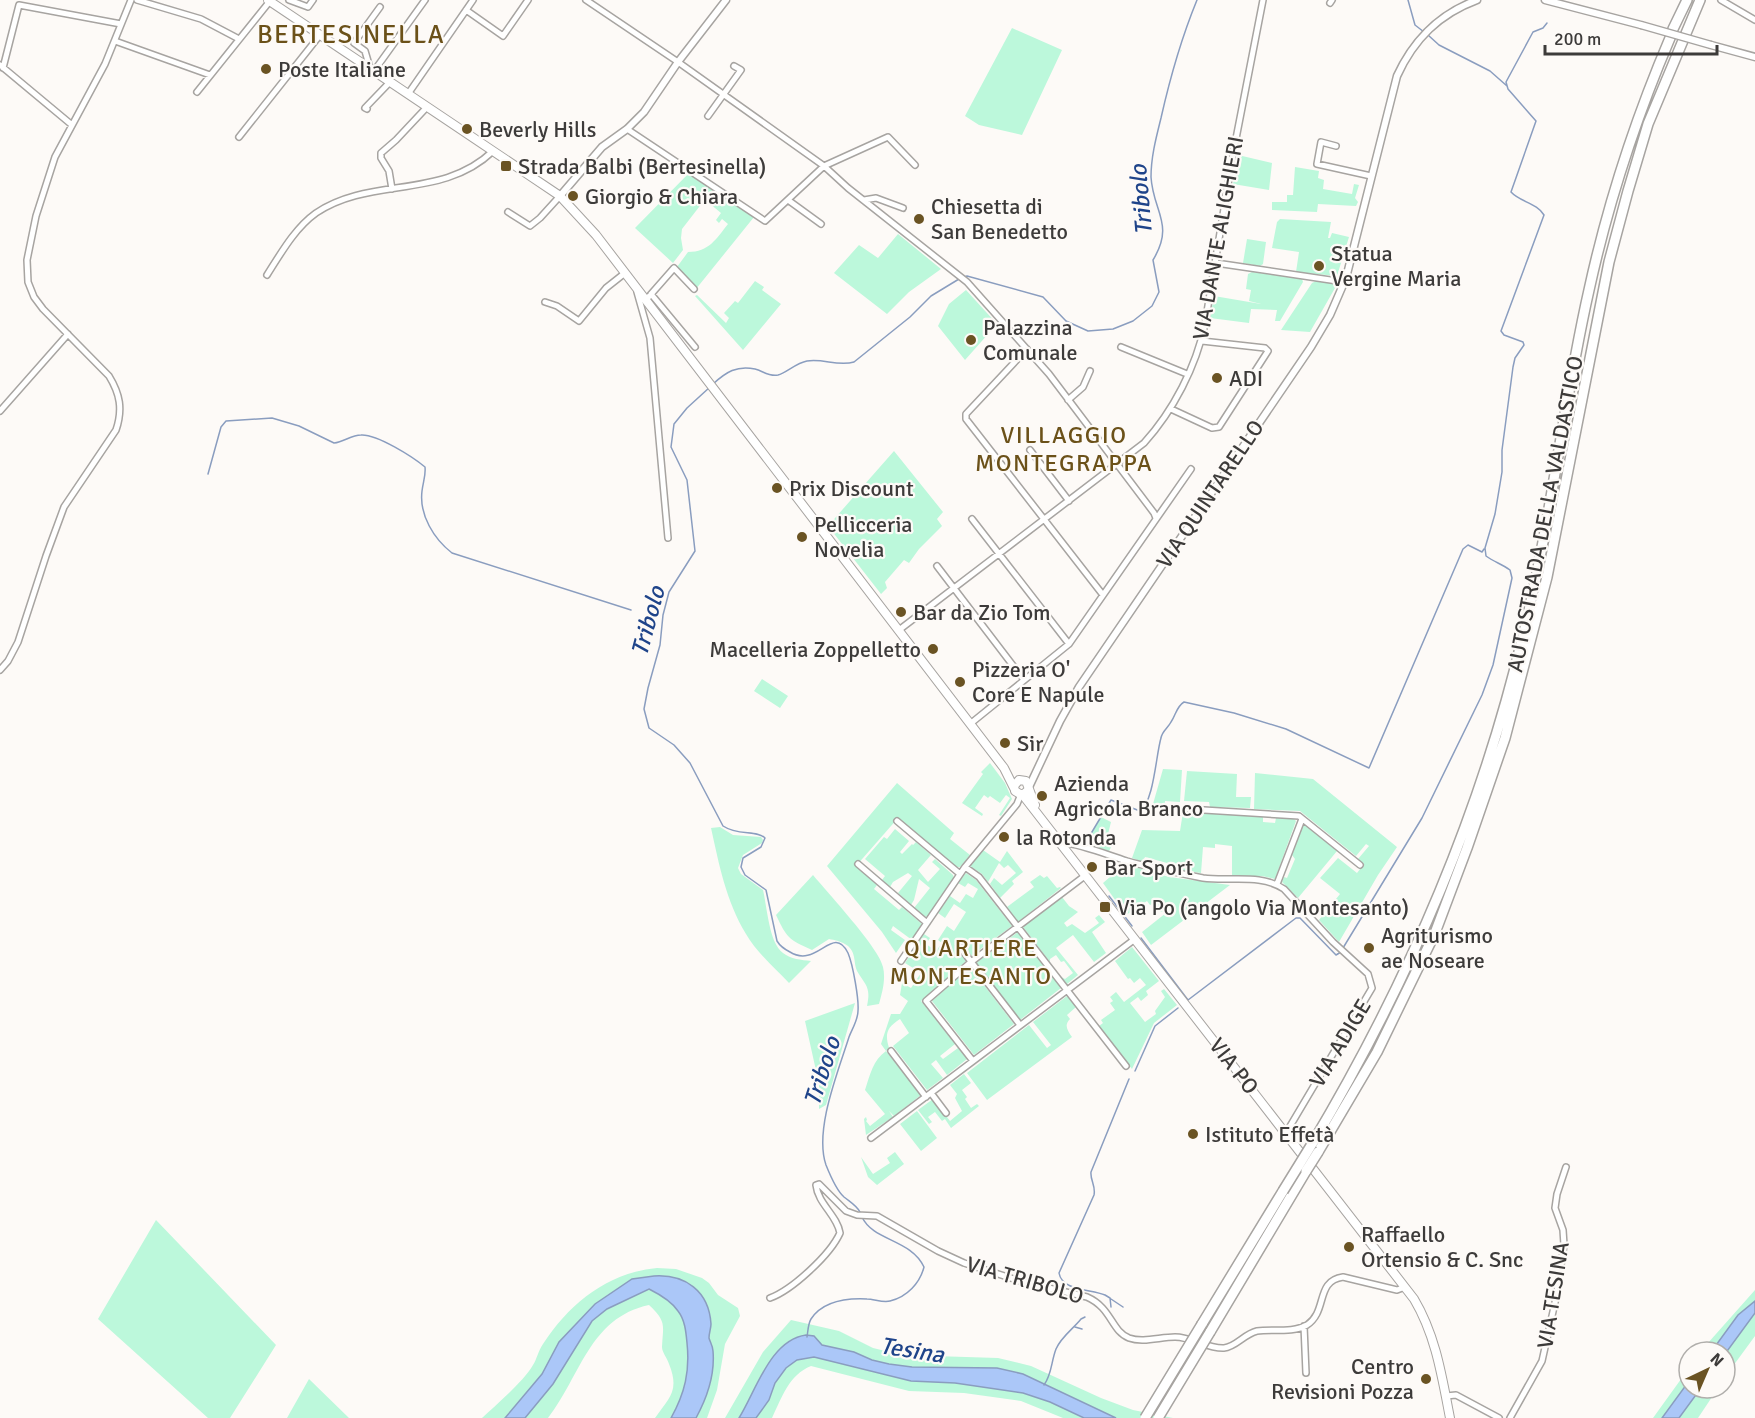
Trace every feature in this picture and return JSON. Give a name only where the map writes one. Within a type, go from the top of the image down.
[{"type":"highway","name":"AUTOSTRADA DELLA VALDASTICO","points":[[1158,1418],[1306,1171],[1315,1148],[1413,955],[1451,868],[1487,764],[1515,670],[1530,609],[1579,337],[1606,220],[1639,116],[1687,0]]},
{"type":"highway","points":[[1315,1148],[1377,1052],[1435,933],[1505,738],[1547,577],[1609,262],[1625,201],[1648,123],[1701,0]]},
{"type":"highway","name":"AUTOSTRADA DELLA VALDASTICO","points":[[1145,1418],[1283,1191],[1315,1148]]},
{"type":"main road","points":[[269,1],[560,196],[596,235],[636,287],[648,298],[706,378],[1004,768],[1022,780],[1016,783],[1022,791]]},
{"type":"main road","name":"VIA PO","points":[[1004,768],[1405,1287],[1421,1311],[1430,1331],[1450,1418]]},
{"type":"street","points":[[0,670],[8,661],[18,642],[64,507],[116,430],[119,422],[120,398],[116,386],[34,297],[28,282],[27,260],[31,234],[50,172],[105,64],[130,0]]},
{"type":"street","points":[[137,0],[201,19],[239,39]]},
{"type":"street","points":[[289,0],[308,7],[313,0]]},
{"type":"street","points":[[372,70],[425,0]]},
{"type":"street","points":[[408,94],[473,0]]},
{"type":"street","points":[[466,10],[503,36],[528,0]]},
{"type":"street","points":[[586,0],[824,165],[967,282],[1027,349],[1068,400],[1156,518]]},
{"type":"street","points":[[508,212],[530,226],[540,218],[602,147],[627,129],[644,112],[678,62],[726,0]]},
{"type":"street","name":"VIA DANTE ALIGHIERI","points":[[899,630],[1117,465],[1144,443],[1171,409],[1202,341],[1233,154],[1263,0]]},
{"type":"street","name":"VIA QUINTARELLO","points":[[1022,791],[1037,769],[1079,687],[1311,347],[1330,315],[1344,282],[1397,76],[1405,59],[1425,32],[1451,12],[1477,0]]},
{"type":"street","points":[[1545,0],[1755,57]]},
{"type":"street","points":[[1721,0],[1755,20]]},
{"type":"street","points":[[197,92],[269,1]]},
{"type":"street","points":[[72,125],[2,67],[19,5],[121,24]]},
{"type":"street","points":[[372,70],[365,51],[354,43],[380,7]]},
{"type":"street","points":[[239,137],[320,35]]},
{"type":"street","points":[[115,41],[210,75]]},
{"type":"street","points":[[708,116],[741,70],[734,66]]},
{"type":"street","points":[[367,109],[365,108],[390,82]]},
{"type":"street","points":[[392,189],[389,171],[381,158],[381,153],[428,107]]},
{"type":"street","points":[[627,129],[765,221],[824,165],[888,137],[915,165]]},
{"type":"street","points":[[1336,146],[1321,142],[1317,164],[1371,176]]},
{"type":"street","points":[[267,274],[301,226],[315,214],[339,201],[457,176],[493,151]]},
{"type":"street","points":[[864,200],[876,198],[903,208]]},
{"type":"street","points":[[788,200],[821,224]]},
{"type":"street","points":[[1216,263],[1344,282]]},
{"type":"street","points":[[694,290],[674,268],[648,298],[695,347]]},
{"type":"street","points":[[545,302],[557,306],[579,321],[606,288],[625,273]]},
{"type":"street","points":[[636,287],[650,338],[668,538]]},
{"type":"street","points":[[0,411],[68,334]]},
{"type":"street","points":[[1171,409],[1216,429],[1268,351],[1265,348],[1202,341]]},
{"type":"street","points":[[1121,347],[1139,352],[1187,374]]},
{"type":"street","points":[[1027,349],[966,414],[966,419],[1103,595]]},
{"type":"street","points":[[1068,400],[1083,387],[1090,371]]},
{"type":"street","points":[[1030,450],[1069,501]]},
{"type":"street","points":[[970,724],[1069,644],[1191,469]]},
{"type":"street","points":[[972,519],[1069,644]]},
{"type":"street","points":[[937,566],[1024,680]]},
{"type":"street","name":"VIA QUINTARELLO","points":[[1022,780],[1037,769]]},
{"type":"street","points":[[901,961],[965,867],[1014,807],[1022,791]]},
{"type":"street","points":[[1188,809],[1298,816],[1360,865]]},
{"type":"street","points":[[1061,842],[1078,844],[1128,861],[1173,872],[1218,879],[1262,880],[1276,884],[1302,819]]},
{"type":"street","points":[[897,820],[960,874]]},
{"type":"street","points":[[858,864],[927,923]]},
{"type":"street","points":[[965,867],[979,877],[1126,1066]]},
{"type":"street","points":[[973,1061],[926,1001],[971,962],[1086,875]]},
{"type":"street","name":"VIA ADIGE","points":[[1276,884],[1284,889],[1368,974],[1372,988],[1286,1133]]},
{"type":"street","points":[[871,1138],[1135,939]]},
{"type":"street","points":[[958,946],[1020,1025]]},
{"type":"street","points":[[891,1051],[946,1113]]},
{"type":"street","name":"VIA TESINA","points":[[1510,1418],[1542,1361],[1556,1298],[1564,1245],[1563,1230],[1555,1208],[1566,1167]]},
{"type":"street","name":"VIA TRIBOLO","points":[[770,1298],[782,1294],[795,1284],[833,1245],[840,1233],[838,1225],[817,1193],[815,1188],[817,1184],[822,1185],[839,1205],[857,1215],[877,1216],[938,1251],[964,1263],[1023,1282],[1074,1293],[1097,1301],[1107,1311],[1121,1334],[1131,1339],[1175,1337],[1225,1348],[1255,1332],[1304,1326]]},
{"type":"street","points":[[1306,1373],[1304,1326],[1317,1314],[1327,1285],[1343,1277],[1397,1290],[1405,1287]]},
{"type":"street","points":[[1446,1396],[1456,1395],[1500,1418]]},
{"type":"green space","points":[[1012,28],[1062,50],[1022,135],[979,125],[965,116]]},
{"type":"green space","points":[[1238,155],[1272,163],[1269,190],[1233,184]]},
{"type":"green space","points":[[1295,167],[1319,171],[1318,178],[1324,180],[1323,189],[1352,194],[1354,184],[1359,185],[1355,198],[1358,202],[1356,206],[1318,204],[1317,212],[1272,210],[1272,202],[1287,202],[1287,195],[1293,195]]},
{"type":"green space","points":[[689,173],[713,189],[682,229],[683,250],[673,263],[635,228]]},
{"type":"green space","points":[[717,192],[754,217],[696,289],[677,267],[688,252],[707,247],[728,224],[722,219],[719,223],[716,220],[721,213],[709,203]]},
{"type":"green space","points":[[1280,219],[1331,222],[1328,238],[1332,233],[1349,237],[1337,276],[1296,272],[1299,252],[1272,248],[1277,222]]},
{"type":"green space","points":[[898,234],[941,269],[909,292],[887,314],[834,273],[859,245],[878,258]]},
{"type":"green space","points":[[1247,239],[1266,242],[1263,264],[1260,266],[1243,263]]},
{"type":"green space","points":[[1252,272],[1302,279],[1303,282],[1280,321],[1275,321],[1277,310],[1251,309],[1249,323],[1210,318],[1214,296],[1261,304],[1249,301],[1251,290],[1246,289],[1248,274]]},
{"type":"green space","points":[[755,281],[764,287],[762,290],[781,304],[743,350],[695,296],[697,295],[726,323],[729,318],[724,313],[735,301],[738,303]]},
{"type":"green space","points":[[1316,281],[1333,283],[1335,288],[1310,332],[1281,330],[1312,283]]},
{"type":"green space","points":[[966,290],[997,324],[965,360],[938,326],[949,304]]},
{"type":"green space","points":[[894,451],[943,512],[937,519],[942,526],[919,549],[909,563],[904,560],[885,582],[887,588],[881,594],[828,526]]},
{"type":"green space","points":[[762,679],[788,696],[780,708],[754,691]]},
{"type":"green space","points":[[990,763],[1005,783],[1012,799],[1001,816],[999,815],[1010,798],[1006,795],[1000,803],[984,795],[975,808],[983,814],[982,816],[962,803],[983,774],[981,772]]},
{"type":"green space","points":[[1163,769],[1182,770],[1180,802],[1165,801],[1165,806],[1153,804]]},
{"type":"green space","points":[[1187,771],[1237,774],[1236,797],[1251,797],[1250,808],[1210,807],[1209,802],[1184,801]]},
{"type":"green space","points":[[1255,773],[1313,779],[1397,847],[1339,942],[1319,920],[1340,894],[1320,878],[1338,858],[1357,873],[1364,864],[1358,859],[1369,846],[1366,844],[1356,856],[1300,811],[1254,809]]},
{"type":"green space","points":[[897,783],[954,833],[950,839],[970,855],[960,867],[956,867],[898,818],[856,866],[877,885],[874,889],[899,910],[902,907],[922,924],[912,940],[893,926],[891,930],[905,940],[896,953],[882,932],[827,866]]},
{"type":"green space","points":[[1183,812],[1263,817],[1263,822],[1275,823],[1276,818],[1294,819],[1296,821],[1275,879],[1262,876],[1232,876],[1232,846],[1215,844],[1215,848],[1203,847],[1201,873],[1179,870],[1178,866],[1145,857],[1143,862],[1132,858],[1142,830],[1180,831]]},
{"type":"green space","points":[[1101,817],[1111,822],[1108,834],[1116,838],[1109,851],[1086,843]]},
{"type":"green space","points":[[1303,826],[1337,851],[1298,898],[1282,882],[1284,877],[1287,878],[1295,859],[1292,855]]},
{"type":"green space","points":[[720,827],[733,835],[761,837],[763,840],[743,855],[738,868],[741,874],[763,890],[769,924],[778,948],[789,957],[811,961],[789,983],[755,947],[733,909],[711,828]]},
{"type":"green space","points":[[895,829],[909,841],[900,852],[902,854],[916,842],[931,855],[918,870],[928,882],[940,869],[932,862],[935,859],[953,875],[954,878],[929,916],[924,917],[914,908],[930,888],[919,879],[911,905],[898,893],[912,876],[908,873],[893,882],[890,887],[882,880],[885,876],[865,859],[884,837],[887,839]]},
{"type":"green space","points":[[983,850],[1000,862],[1007,851],[1023,872],[1012,881],[1014,884],[1000,898],[990,884],[994,878],[1002,885],[1016,873],[1008,865],[1004,868],[999,863],[988,882],[982,874],[970,866]]},
{"type":"green space","points":[[1125,864],[1169,877],[1230,885],[1151,945],[1142,932],[1166,913],[1161,912],[1154,903],[1150,905],[1147,901],[1126,915],[1103,883]]},
{"type":"green space","points":[[966,873],[976,880],[1012,926],[971,956],[962,944],[956,948],[966,961],[921,1001],[955,1044],[940,1056],[943,1059],[958,1048],[967,1059],[947,1075],[936,1060],[931,1064],[943,1078],[927,1090],[893,1046],[909,1033],[900,1019],[892,1025],[888,1032],[889,1048],[886,1051],[881,1044],[891,1014],[900,1014],[908,1001],[900,995],[902,983],[911,988],[921,973],[905,963],[924,934],[930,938],[926,944],[936,951],[942,943],[938,940],[947,926],[954,931],[966,912],[954,904],[945,918],[938,913],[950,896],[960,903],[966,894],[973,898],[978,889],[968,883],[965,887],[958,883]]},
{"type":"green space","points":[[813,875],[863,934],[880,959],[884,977],[879,1004],[867,1006],[867,987],[857,971],[853,953],[848,946],[829,939],[812,950],[789,937],[780,923],[776,915]]},
{"type":"green space","points":[[1040,875],[1044,878],[1047,876],[1057,888],[1061,888],[1018,922],[1007,907],[1034,887],[1030,882]]},
{"type":"green space","points":[[1062,897],[1078,912],[1064,923],[1067,927],[1072,924],[1085,933],[1099,923],[1095,918],[1099,915],[1105,922],[1092,932],[1106,953],[1094,962],[1073,935],[1056,948],[1078,975],[1067,984],[1061,977],[1065,979],[1073,973],[1064,961],[1061,962],[1056,955],[1050,959],[1050,962],[1023,927]]},
{"type":"green space","points":[[1018,932],[1061,988],[1020,1020],[976,963]]},
{"type":"green space","points":[[1132,947],[1159,981],[1146,991],[1148,995],[1141,1001],[1138,997],[1130,1003],[1145,1022],[1156,1014],[1155,1011],[1165,997],[1161,991],[1164,989],[1177,1005],[1154,1023],[1132,1069],[1099,1026],[1103,1023],[1101,1020],[1115,1010],[1110,1003],[1113,1001],[1110,997],[1116,992],[1124,1002],[1146,985],[1140,978],[1134,983],[1130,978],[1128,979],[1115,961]]},
{"type":"green space","points":[[970,967],[1014,1024],[974,1055],[932,1001]]},
{"type":"green space","points":[[1067,996],[1076,1007],[1067,1015],[1070,1019],[1067,1028],[1072,1037],[987,1100],[967,1073],[1029,1025],[1047,1048],[1051,1045],[1033,1022]]},
{"type":"green space","points":[[855,1003],[826,1105],[819,1109],[819,1084],[805,1021]]},
{"type":"green space","points":[[886,1051],[921,1095],[894,1116],[889,1111],[893,1117],[866,1135],[864,1119],[866,1117],[870,1126],[885,1114],[865,1090],[875,1063]]},
{"type":"green space","points":[[964,1074],[971,1083],[962,1090],[967,1097],[965,1099],[971,1108],[977,1104],[979,1106],[951,1128],[945,1119],[942,1121],[935,1112],[928,1117],[932,1122],[929,1124],[918,1110],[933,1099],[950,1121],[962,1111],[955,1098],[957,1094],[950,1085]]},
{"type":"green space","points":[[917,1111],[937,1138],[921,1151],[900,1124]]},
{"type":"green space","points":[[895,1152],[904,1164],[877,1185],[868,1177],[861,1157],[873,1174],[890,1163],[887,1158]]},
{"type":"green space","points":[[156,1220],[276,1345],[230,1418],[208,1418],[98,1319]]},
{"type":"green space","points":[[657,1268],[676,1269],[702,1278],[718,1295],[738,1308],[740,1316],[725,1344],[717,1390],[707,1418],[655,1418],[671,1394],[673,1381],[662,1349],[663,1324],[649,1305],[629,1312],[599,1335],[548,1418],[482,1418],[523,1378],[554,1329],[578,1303],[606,1283],[639,1271]]},
{"type":"green space","points":[[1755,1290],[1755,1336],[1737,1361],[1737,1340],[1711,1340]]},
{"type":"green space","points":[[791,1320],[839,1331],[873,1348],[902,1355],[998,1358],[1031,1366],[1133,1410],[1173,1418],[1063,1418],[1021,1401],[964,1393],[909,1391],[811,1366],[803,1370],[792,1381],[772,1418],[725,1418],[763,1352]]},
{"type":"green space","points":[[309,1379],[349,1418],[287,1418]]},
{"type":"green space","points":[[1677,1385],[1677,1400],[1710,1400],[1698,1418],[1653,1418]]},
{"type":"water","points":[[654,1276],[676,1278],[693,1287],[706,1302],[709,1312],[711,1324],[709,1338],[713,1349],[713,1368],[707,1394],[696,1418],[671,1418],[680,1400],[687,1372],[686,1330],[675,1308],[665,1298],[649,1289],[607,1309],[592,1321],[553,1384],[525,1418],[505,1418],[542,1374],[559,1342],[595,1304],[632,1279]]},
{"type":"water","points":[[1755,1301],[1755,1313],[1735,1340],[1720,1340],[1738,1315]]},
{"type":"water","name":"Tesina","points":[[806,1335],[814,1336],[822,1345],[854,1352],[889,1364],[912,1367],[997,1368],[1023,1374],[1116,1418],[1084,1418],[1050,1402],[1023,1393],[955,1383],[911,1381],[814,1357],[797,1360],[786,1368],[775,1383],[769,1400],[756,1418],[739,1418],[773,1356],[793,1339]]},
{"type":"water","points":[[1677,1397],[1677,1400],[1692,1400],[1679,1418],[1662,1418]]},
{"type":"waterway","name":"Tribolo","points":[[964,277],[1043,297],[1066,321],[1088,331],[1113,329],[1133,321],[1152,306],[1159,292],[1153,260],[1159,248],[1163,227],[1151,177],[1153,155],[1172,73],[1197,0]]},
{"type":"waterway","points":[[1408,0],[1415,25],[1424,32]]},
{"type":"waterway","points":[[1343,948],[1422,818],[1482,695],[1493,665],[1512,578],[1510,570],[1486,556],[1485,548],[1495,514],[1502,472],[1502,450],[1513,367],[1515,358],[1524,345],[1523,342],[1504,335],[1501,331],[1544,215],[1511,192],[1536,121],[1508,89],[1506,82],[1533,32],[1543,28],[1547,23]]},
{"type":"waterway","points":[[1428,35],[1439,45],[1490,71],[1507,86]]},
{"type":"waterway","name":"Tribolo","points":[[713,384],[727,373],[743,368],[775,375],[807,361],[842,364],[854,362],[910,317],[931,296],[959,279]]},
{"type":"waterway","name":"Tribolo","points":[[710,387],[687,408],[674,424],[671,447],[687,480],[695,551],[669,592],[663,615],[660,645],[644,709],[649,728],[674,745],[690,763],[723,826],[765,838],[761,847],[743,858],[741,867],[745,875],[766,890],[779,944],[800,956],[836,943],[842,945],[848,953],[858,999],[858,1014],[829,1101],[825,1118],[823,1151],[826,1165],[836,1186],[860,1212]]},
{"type":"waterway","points":[[208,474],[221,427],[226,421],[272,418],[299,426],[334,443],[357,435],[376,438],[404,452],[425,467],[422,491],[425,517],[439,541],[452,553],[631,610]]},
{"type":"waterway","points":[[1086,842],[1111,800],[1140,811],[1145,806],[1162,736],[1179,706],[1184,702],[1234,713],[1286,729],[1369,768],[1463,549],[1468,545],[1482,552],[1484,549]]},
{"type":"waterway","points":[[1109,896],[1132,926]]},
{"type":"waterway","points":[[1141,938],[1188,1000],[1296,918],[1300,918],[1336,955],[1341,952]]},
{"type":"waterway","points":[[1135,1071],[1155,1026],[1178,1008]]},
{"type":"waterway","points":[[1111,1307],[1110,1298],[1071,1286],[1061,1279],[1059,1273],[1094,1195],[1091,1172],[1129,1079]]},
{"type":"waterway","name":"Tribolo","points":[[807,1337],[811,1319],[829,1304],[852,1299],[890,1301],[912,1289],[922,1273],[924,1267],[918,1258],[902,1245],[874,1231],[862,1217]]},
{"type":"waterway","points":[[1111,1299],[1123,1307]]},
{"type":"waterway","points":[[1044,1385],[1049,1377],[1058,1345],[1085,1317]]},
{"type":"waterway","points":[[1075,1327],[1082,1329]]},
{"type":"place","name":"Poste Italiane","points":[[266,69]]},
{"type":"place","name":"Beverly Hills","points":[[467,129]]},
{"type":"place","name":"Strada Balbi (Bertesinella)","points":[[506,166]]},
{"type":"place","name":"Giorgio & Chiara","points":[[573,196]]},
{"type":"place","name":"Chiesetta di San Benedetto","points":[[919,219]]},
{"type":"place","name":"Statua Vergine Maria","points":[[1319,266]]},
{"type":"place","name":"Palazzina Comunale","points":[[971,340]]},
{"type":"place","name":"ADI","points":[[1217,378]]},
{"type":"place","name":"Prix Discount","points":[[777,488]]},
{"type":"place","name":"Pellicceria Novelia","points":[[802,537]]},
{"type":"place","name":"Bar da Zio Tom","points":[[901,612]]},
{"type":"place","name":"Macelleria Zoppelletto","points":[[933,649]]},
{"type":"place","name":"Pizzeria O' Core E Napule","points":[[960,682]]},
{"type":"place","name":"Sir","points":[[1005,743]]},
{"type":"place","name":"Azienda Agricola Branco","points":[[1042,796]]},
{"type":"place","name":"la Rotonda","points":[[1004,837]]},
{"type":"place","name":"Bar Sport","points":[[1092,867]]},
{"type":"place","name":"Via Po (angolo Via Montesanto)","points":[[1105,907]]},
{"type":"place","name":"Agriturismo ae Noseare","points":[[1369,948]]},
{"type":"place","name":"Istituto Effetà","points":[[1193,1134]]},
{"type":"place","name":"Raffaello Ortensio & C. Snc","points":[[1349,1247]]},
{"type":"place","name":"Centro Revisioni Pozza","points":[[1426,1379]]},
{"type":"district","name":"BERTESINELLA","points":[[351,35]]},
{"type":"district","name":"VILLAGGIO MONTEGRAPPA","points":[[1064,449]]},
{"type":"district","name":"QUARTIERE MONTESANTO","points":[[971,962]]}]
